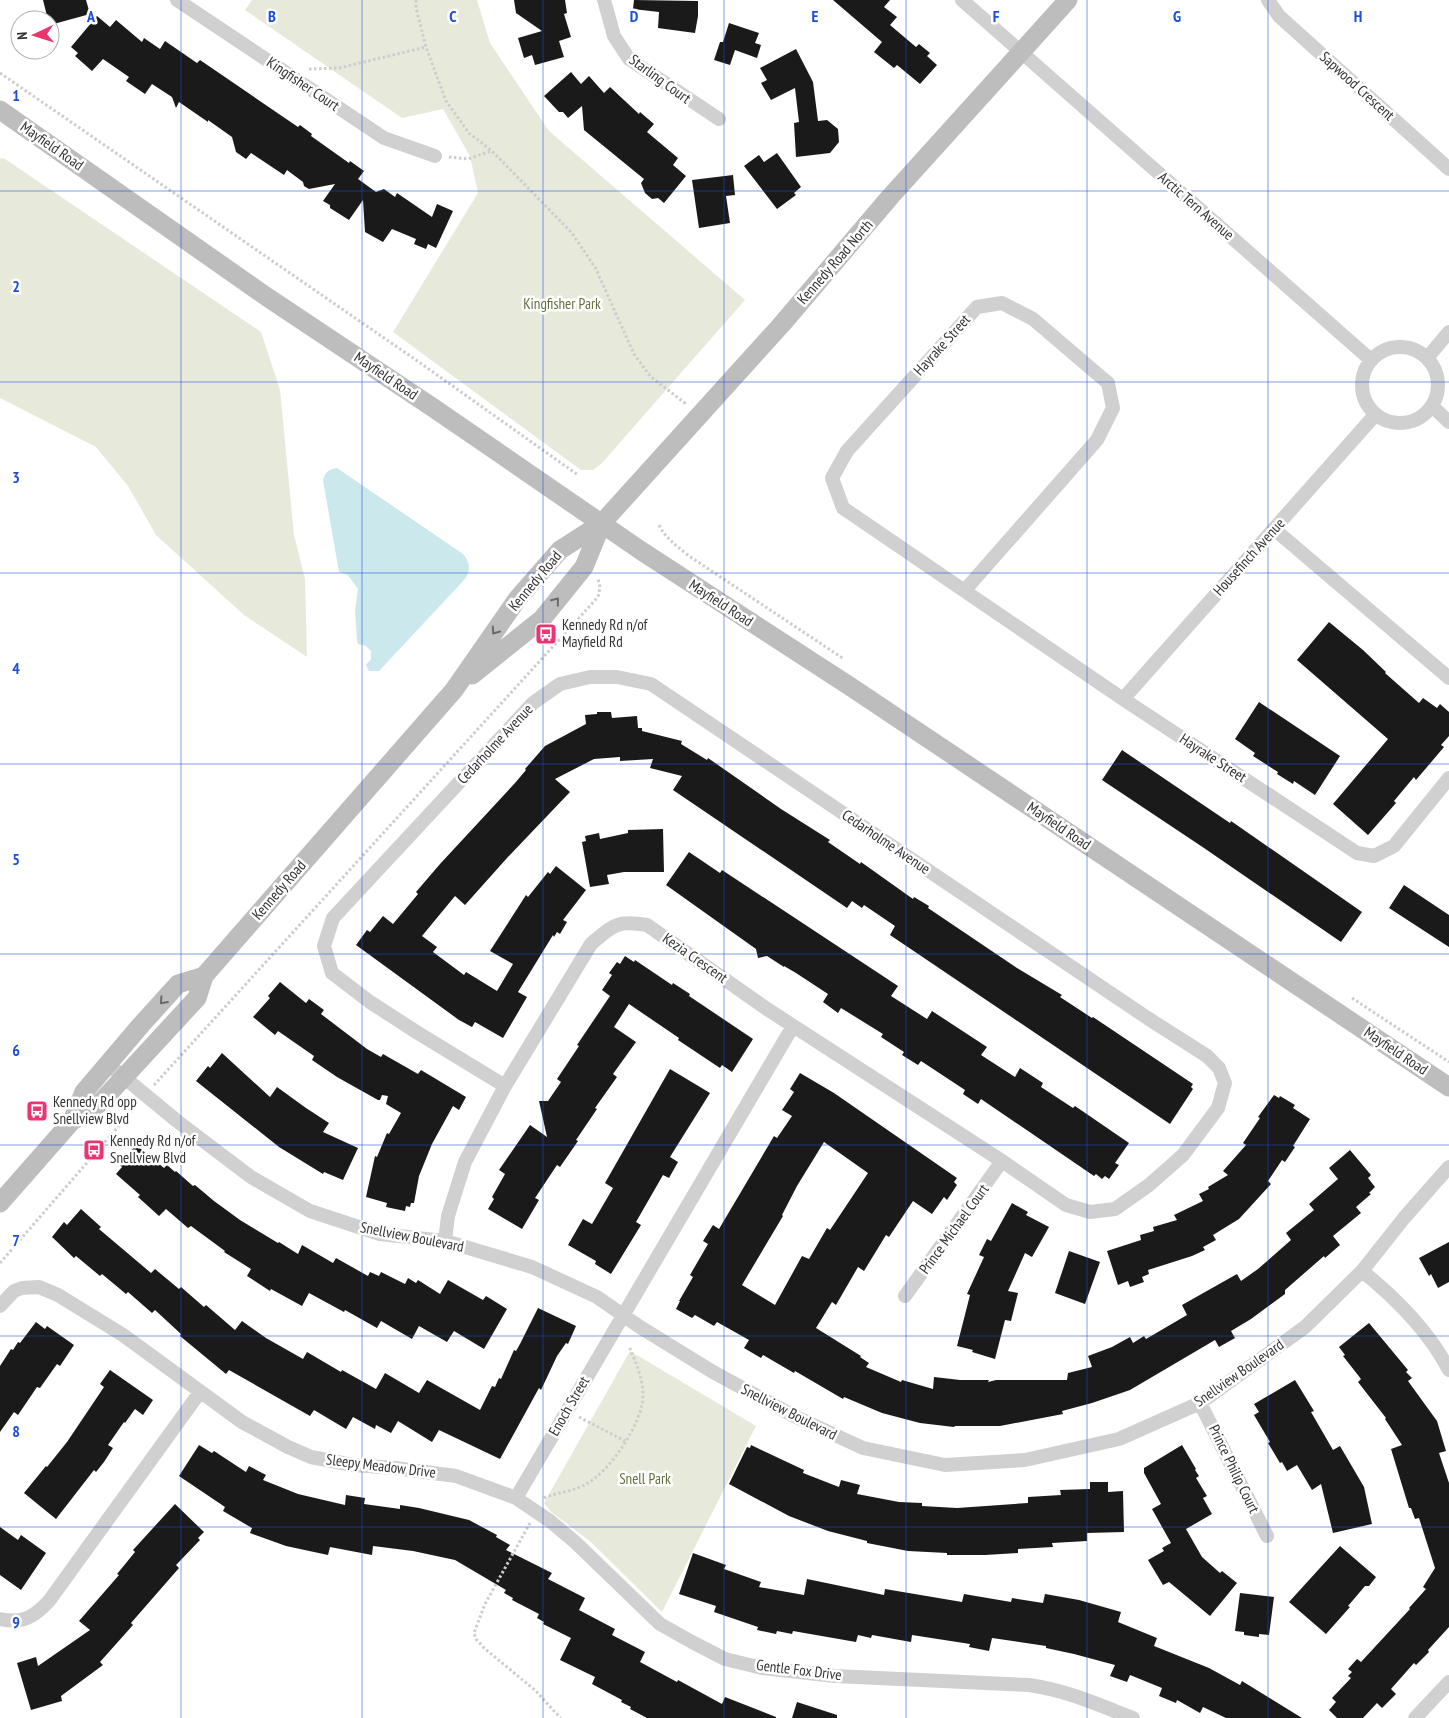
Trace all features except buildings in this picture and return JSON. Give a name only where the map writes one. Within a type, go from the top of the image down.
[{"type":"main road","name":"Kennedy Road North","points":[[602,523],[782,324],[890,197],[1068,0]]},
{"type":"main road","name":"Mayfield Road","points":[[0,110],[267,297],[435,409],[640,550],[851,687],[1449,1087]]},
{"type":"main road","name":"Kennedy Road","points":[[454,690],[542,619],[584,567],[602,523]]},
{"type":"main road","name":"Kennedy Road","points":[[0,1203],[72,1121],[100,1103],[197,998],[204,976],[454,690],[518,598],[560,550],[602,523]]},
{"type":"main road","name":"Kennedy Road","points":[[72,1121],[84,1092],[178,984],[204,976]]},
{"type":"street","name":"Kingfisher Court","points":[[177,0],[384,138],[435,156]]},
{"type":"street","name":"Starling Court","points":[[604,0],[614,36],[629,59],[718,119]]},
{"type":"street","name":"Arctic Tern Avenue","points":[[962,0],[1371,360]]},
{"type":"street","name":"Sapwood Crescent","points":[[1268,0],[1279,16],[1449,168]]},
{"type":"street","name":"Hayrake Street","points":[[965,590],[1097,440],[1113,408],[1108,383],[1032,319],[1002,303],[977,307],[847,451],[832,478],[843,508],[1124,699],[1357,853],[1374,856],[1394,846],[1449,778]]},
{"type":"street","points":[[1427,358],[1449,332]]},
{"type":"street","points":[[1405,347],[1427,358],[1435,369],[1438,381],[1437,394],[1432,406],[1423,416],[1412,422],[1399,424],[1386,422],[1375,415],[1367,406],[1362,388],[1365,370],[1371,360],[1381,352],[1392,348],[1405,347]]},
{"type":"street","points":[[1432,406],[1449,422]]},
{"type":"street","name":"Housefinch Avenue","points":[[1124,699],[1375,415]]},
{"type":"street","points":[[1274,529],[1449,678]]},
{"type":"street","name":"Cedarholme Avenue","points":[[505,1086],[370,1002],[332,972],[324,946],[333,918],[533,703],[560,684],[590,677],[617,677],[651,684],[1141,1014],[1207,1056],[1219,1068],[1225,1083],[1218,1108],[1183,1155],[1149,1185],[1115,1209],[1090,1212],[1066,1205],[1002,1161],[793,1026]]},
{"type":"street","name":"Kezia Crescent","points":[[445,1241],[448,1216],[465,1162],[505,1086],[591,944],[611,926],[628,922],[647,925],[793,1026]]},
{"type":"street","points":[[622,1315],[793,1026]]},
{"type":"street","name":"Snellview Boulevard","points":[[108,1064],[177,1121],[251,1177],[310,1211],[380,1234],[445,1241],[532,1267],[596,1297],[712,1372],[794,1416],[863,1448],[945,1465],[1025,1460],[1119,1439],[1200,1403],[1305,1327],[1362,1271],[1404,1218],[1449,1167]]},
{"type":"street","name":"Prince Michael Court","points":[[905,1296],[1002,1161]]},
{"type":"street","points":[[1362,1271],[1392,1296],[1424,1330],[1449,1370]]},
{"type":"street","name":"Sleepy Meadow Drive","points":[[0,1306],[14,1291],[22,1288],[30,1287],[48,1290],[123,1336],[242,1422],[311,1457],[353,1465],[402,1468],[456,1476],[516,1498]]},
{"type":"street","name":"Enoch Street","points":[[516,1498],[622,1315]]},
{"type":"street","points":[[0,1619],[10,1622],[26,1620],[38,1613],[49,1602],[200,1392]]},
{"type":"street","name":"Prince Philip Court","points":[[1200,1403],[1267,1536]]},
{"type":"street","name":"Gentle Fox Drive","points":[[516,1498],[575,1542],[660,1624],[725,1659],[762,1668],[826,1675],[1045,1687],[1063,1691],[1133,1718]]},
{"type":"street","points":[[1415,1718],[1449,1682]]},
{"type":"path","points":[[416,0],[416,8],[426,47],[446,101],[469,133],[492,150],[572,233],[596,269],[634,354],[650,376],[700,415]]},
{"type":"path","points":[[278,68],[340,68],[426,47]]},
{"type":"path","points":[[0,73],[416,360],[578,475]]},
{"type":"path","points":[[435,156],[468,159],[492,150]]},
{"type":"path","points":[[0,1263],[146,1095],[598,597],[600,587],[598,578]]},
{"type":"path","points":[[562,1718],[536,1691],[484,1648],[476,1639],[474,1633],[485,1604],[544,1498],[586,1485],[610,1465],[625,1441],[643,1403],[643,1392],[629,1346]]},
{"type":"path","points":[[566,1411],[625,1441]]},
{"type":"green space","name":"Kingfisher Park","points":[[252,0],[477,0],[490,43],[549,131],[745,300],[602,463],[593,470],[581,470],[393,332],[478,193],[470,156],[443,109],[402,118],[245,10]]},
{"type":"green space","points":[[0,158],[5,159],[261,332],[280,390],[294,535],[305,579],[307,657],[244,615],[156,535],[128,486],[96,447],[0,398]]},
{"type":"green space","name":"Snell Park","points":[[630,1351],[756,1426],[662,1612],[591,1542],[551,1512],[544,1503]]},
{"type":"water","points":[[337,468],[463,554],[468,563],[469,569],[465,579],[379,671],[369,671],[366,665],[371,659],[371,651],[366,646],[358,644],[355,610],[358,589],[348,575],[339,572],[323,480],[328,471]]},
{"type":"place","name":"Kennedy Rd n/of Mayfield Rd","points":[[546,634]]},
{"type":"place","name":"Kennedy Rd opp Snellview Blvd","points":[[37,1111]]},
{"type":"place","name":"Kennedy Rd n/of Snellview Blvd","points":[[94,1150]]}]
